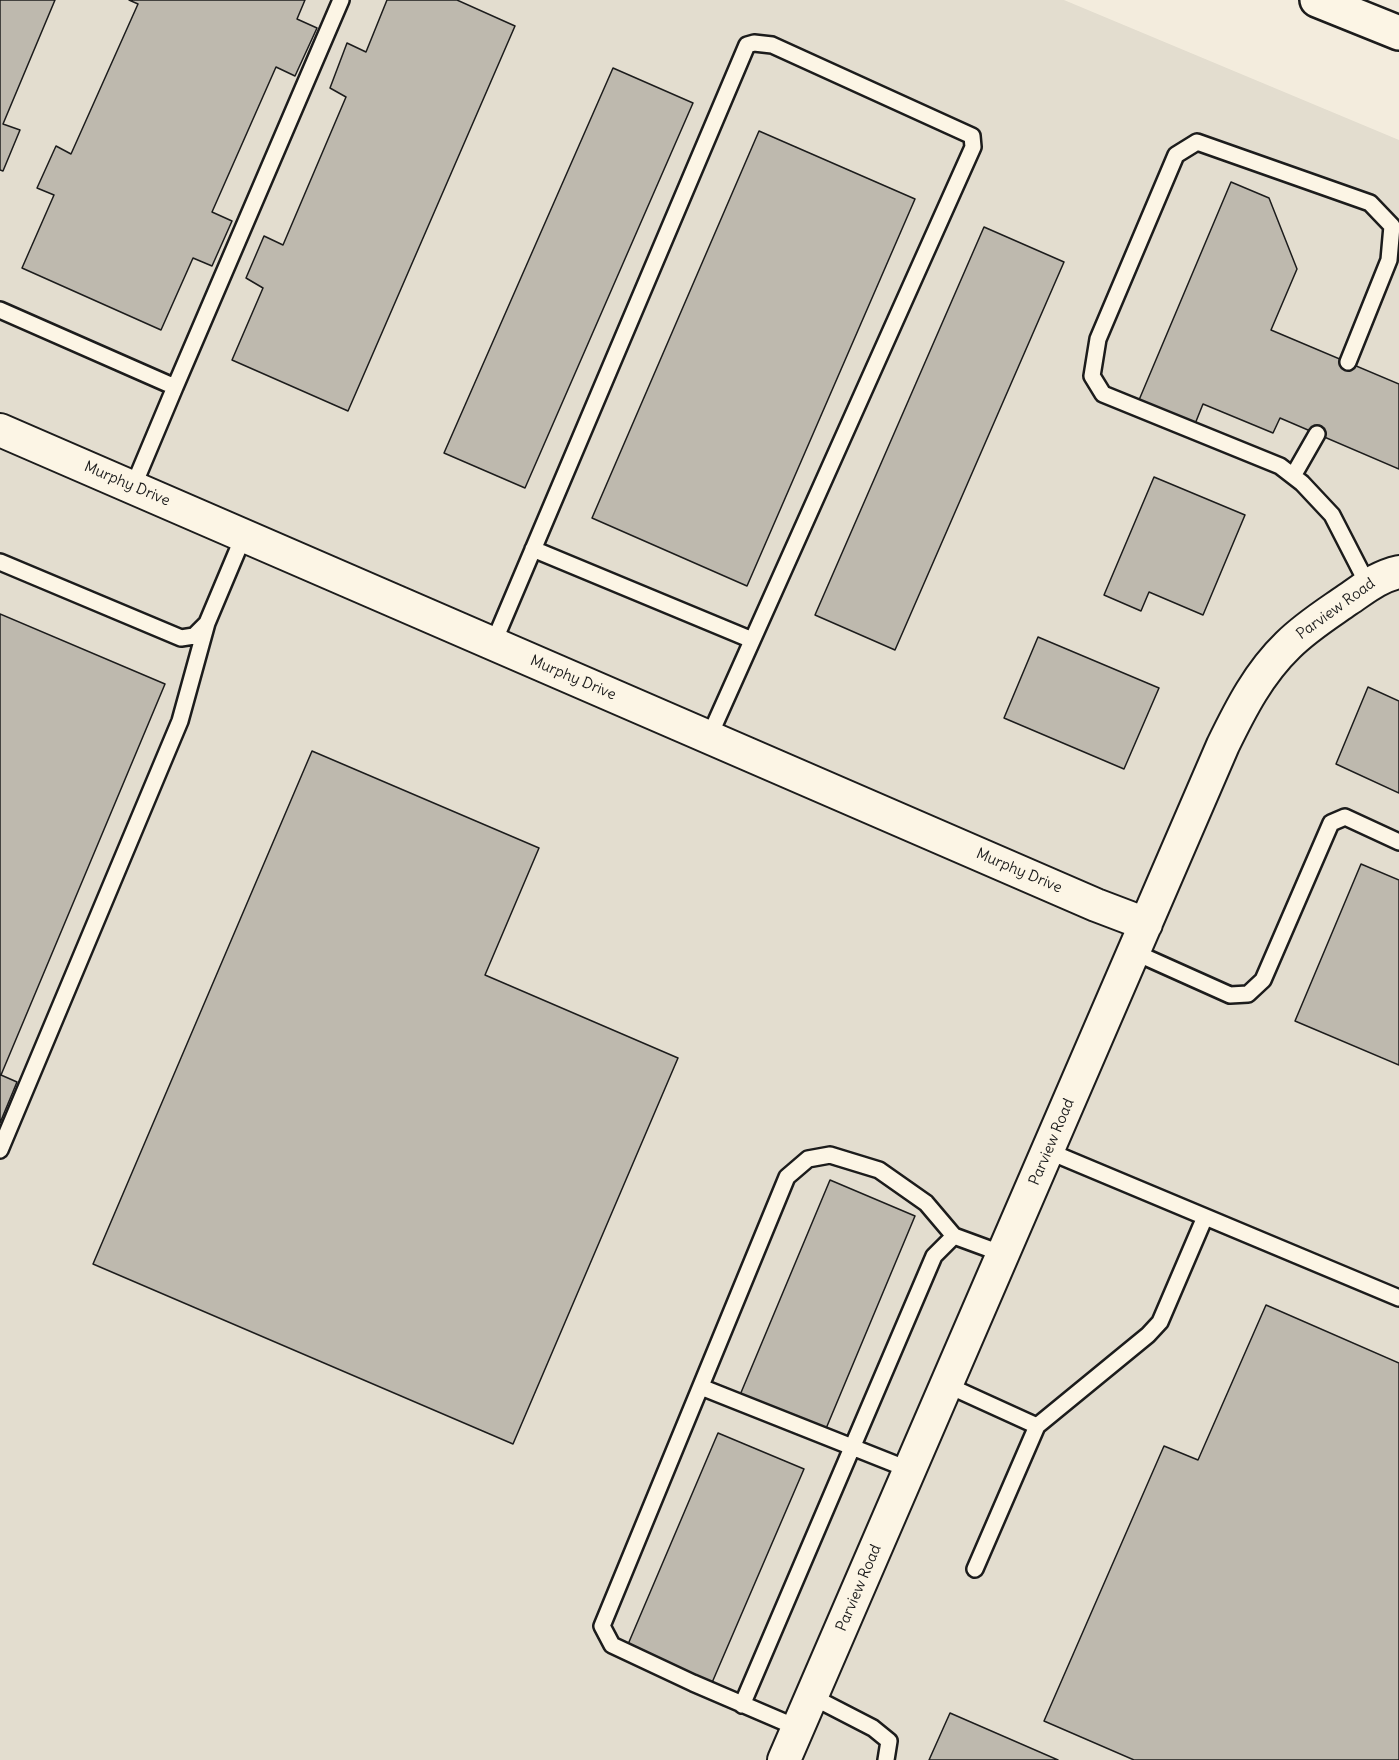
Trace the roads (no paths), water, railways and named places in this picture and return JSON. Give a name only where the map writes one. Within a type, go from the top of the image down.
[{"type":"main road","points":[[1317,0],[1399,33]]},
{"type":"street","name":"Murphy Drive","points":[[0,430],[1096,905],[1146,924]]},
{"type":"street","name":"Parview Road","points":[[784,1760],[1223,745],[1245,701],[1264,672],[1289,644],[1318,620],[1385,577]]},
{"type":"lane","points":[[133,487],[342,0]]},
{"type":"lane","points":[[493,644],[747,45],[754,43],[772,45],[972,136],[973,147],[709,737]]},
{"type":"lane","points":[[1348,362],[1389,260],[1392,226],[1370,203],[1197,142],[1176,155],[1098,339],[1092,376],[1103,394],[1280,466],[1332,515],[1385,577]]},
{"type":"lane","points":[[0,310],[175,387]]},
{"type":"lane","points":[[1293,476],[1317,434]]},
{"type":"lane","points":[[0,1150],[180,721],[207,623],[244,535]]},
{"type":"lane","points":[[533,549],[752,640]]},
{"type":"lane","points":[[0,562],[181,638],[194,636],[207,623]]},
{"type":"lane","points":[[1134,952],[1230,994],[1248,994],[1263,980],[1331,823],[1345,817],[1399,842]]},
{"type":"lane","points":[[1048,1150],[1399,1298]]},
{"type":"lane","points":[[798,1728],[742,1705],[612,1645],[602,1626],[787,1178],[808,1159],[830,1155],[879,1170],[926,1203],[954,1236],[1003,1254]]},
{"type":"lane","points":[[975,1569],[1037,1425],[1148,1335],[1160,1322],[1205,1217]]},
{"type":"lane","points":[[742,1705],[934,1256],[954,1236]]},
{"type":"lane","points":[[947,1384],[1037,1425]]},
{"type":"lane","points":[[701,1387],[910,1470]]},
{"type":"lane","points":[[812,1696],[873,1728],[889,1741],[886,1760]]}]
